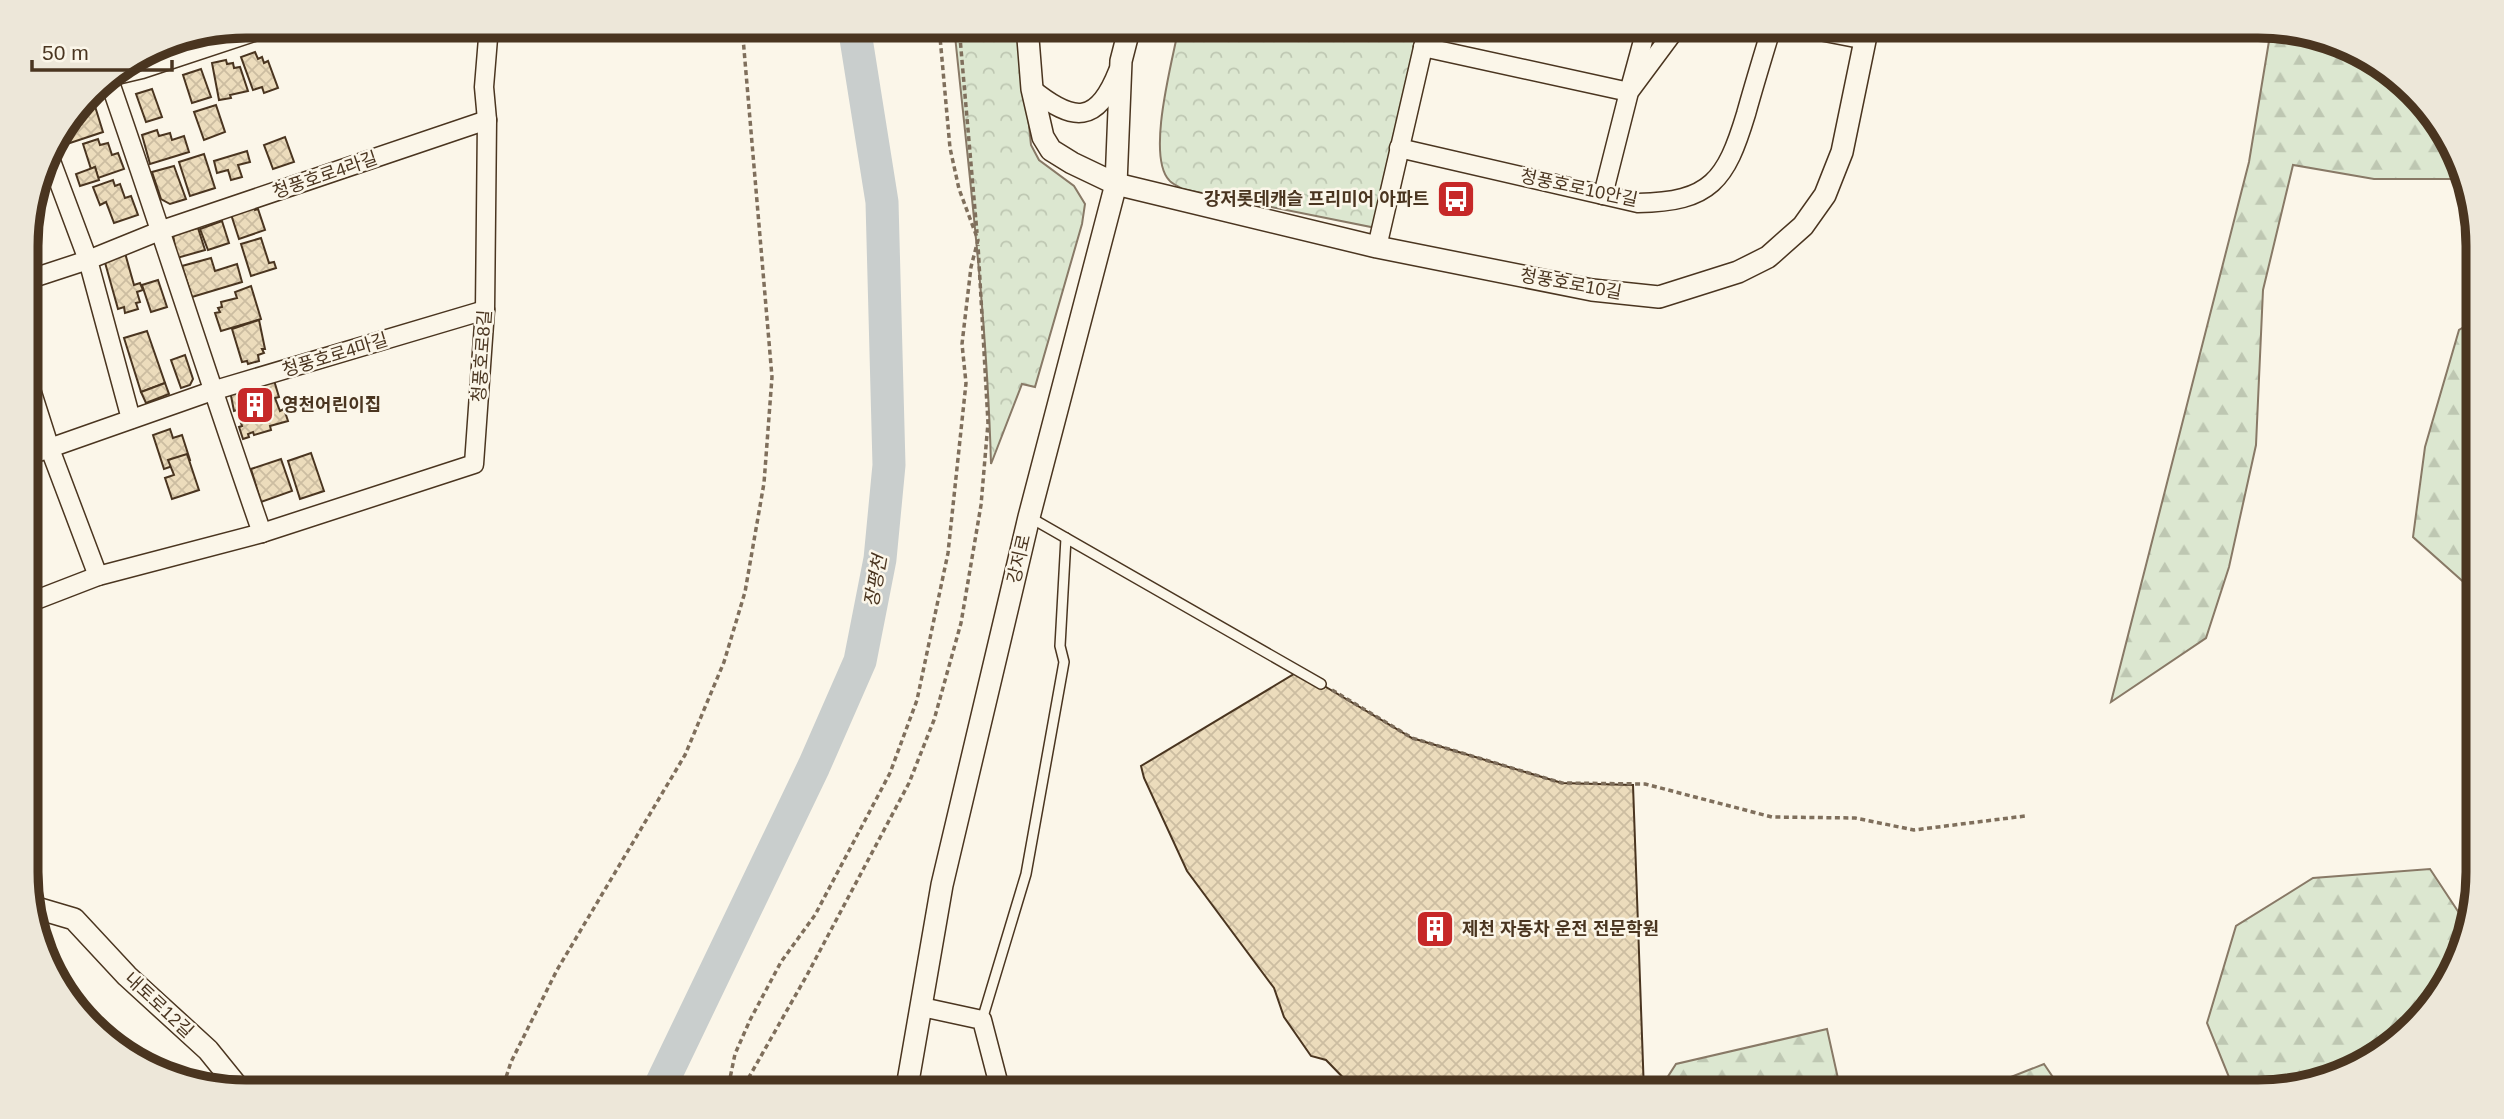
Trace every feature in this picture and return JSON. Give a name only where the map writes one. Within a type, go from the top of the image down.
[{"type":"street","name":"청풍호로8길","points":[[38,599],[98,576],[262,533],[474,464],[485,310],[487,120],[484,87],[488,39]]},
{"type":"street","name":"청풍호로10길","points":[[1028,39],[1032,89],[1043,137],[1051,150],[1116,184],[1377,247],[1592,290],[1659,297],[1738,272],[1768,257],[1803,226],[1825,195],[1842,152],[1866,39]]},
{"type":"street","name":"강저로","points":[[908,1080],[943,885],[1029,517],[1116,184],[1121,61],[1127,39]]},
{"type":"street","points":[[1377,247],[1425,39]]},
{"type":"street","points":[[1603,195],[1643,39]]},
{"type":"street","points":[[1629,92],[1668,39]]},
{"type":"street","name":"청풍호로10안길","points":[[1399,148],[1638,203],[1667,203],[1690,197],[1721,175],[1734,153],[1768,39]]},
{"type":"street","points":[[137,70],[231,40]]},
{"type":"street","points":[[1423,47],[1629,92]]},
{"type":"street","points":[[1032,89],[1061,110],[1071,113],[1087,112],[1099,105],[1109,93],[1121,61]]},
{"type":"street","points":[[112,88],[262,533]]},
{"type":"street","name":"청풍호로4라길","points":[[39,276],[88,260],[162,230],[487,120]]},
{"type":"street","points":[[54,168],[88,260],[131,419]]},
{"type":"street","name":"청풍호로4마길","points":[[39,452],[212,391],[485,310]]},
{"type":"street","points":[[39,414],[98,576]]},
{"type":"street","name":"내토로12길","points":[[42,910],[74,919],[127,976],[208,1050],[233,1080]]},
{"type":"street","points":[[922,1007],[982,1020],[998,1080]]},
{"type":"lane","points":[[1029,517],[1321,684]]},
{"type":"lane","points":[[982,1020],[1026,874],[1064,662],[1060,646],[1066,538]]},
{"type":"path","points":[[505,1080],[511,1062],[557,970],[685,755],[724,662],[744,592],[764,483],[772,377],[743,39]]},
{"type":"path","points":[[729,1080],[734,1054],[750,1020],[781,962],[816,915],[890,773],[917,700],[948,553],[966,383],[962,344],[971,267],[978,240],[959,189],[950,148],[940,39]]},
{"type":"path","points":[[747,1080],[807,975],[909,783],[934,720],[961,623],[981,505],[988,423],[978,240],[960,39]]},
{"type":"path","points":[[1321,684],[1412,738],[1562,783],[1645,785],[1772,817],[1855,818],[1914,830],[2025,816]]},
{"type":"green space","points":[[955,39],[1020,39],[1031,145],[1039,160],[1074,186],[1085,204],[1082,224],[1035,387],[1022,384],[991,464],[989,409]]},
{"type":"green space","points":[[1176,39],[1435,39],[1381,229],[1182,189],[1170,181],[1163,168],[1160,150],[1160,129]]},
{"type":"green space","points":[[2269,39],[2284,40],[2337,54],[2384,82],[2422,120],[2438,143],[2454,179],[2374,179],[2293,165],[2263,290],[2256,445],[2229,567],[2206,638],[2111,702],[2249,162]]},
{"type":"green space","points":[[2466,326],[2466,584],[2413,537],[2425,447],[2459,330]]},
{"type":"green space","points":[[2430,869],[2460,915],[2450,952],[2438,976],[2414,1010],[2395,1029],[2349,1059],[2298,1076],[2271,1080],[2230,1080],[2207,1023],[2236,926],[2313,878]]},
{"type":"green space","points":[[1827,1029],[1838,1080],[1666,1080],[1676,1064]]},
{"type":"green space","points":[[2044,1064],[2055,1080],[2003,1080]]},
{"type":"building","points":[[255,52],[258,59],[262,57],[264,63],[268,61],[278,88],[264,93],[262,87],[253,90],[241,57]]},
{"type":"building","points":[[226,60],[227,64],[233,63],[234,68],[240,67],[248,91],[219,100],[212,63]]},
{"type":"building","points":[[201,69],[211,97],[192,103],[183,75]]},
{"type":"building","points":[[152,89],[162,117],[146,122],[136,94]]},
{"type":"building","points":[[94,105],[103,132],[67,144],[82,120]]},
{"type":"building","points":[[216,105],[225,132],[204,140],[194,112]]},
{"type":"building","points":[[157,130],[159,136],[170,133],[172,140],[184,136],[189,152],[150,164],[142,135]]},
{"type":"building","points":[[285,137],[294,162],[273,169],[264,145]]},
{"type":"building","points":[[98,139],[100,145],[108,143],[112,155],[118,153],[124,169],[98,178],[95,167],[91,169],[83,144]]},
{"type":"building","points":[[247,151],[250,162],[238,165],[242,177],[231,180],[228,170],[217,173],[214,161]]},
{"type":"building","points":[[204,154],[215,188],[190,196],[179,162]]},
{"type":"building","points":[[174,166],[186,199],[170,204],[161,199],[152,172]]},
{"type":"building","points":[[95,167],[99,180],[80,186],[76,174]]},
{"type":"building","points":[[113,180],[115,186],[120,184],[125,198],[131,196],[138,215],[114,223],[106,202],[100,205],[93,187]]},
{"type":"building","points":[[228,205],[254,206],[255,210],[258,209],[265,230],[239,239]]},
{"type":"building","points":[[222,221],[229,243],[208,250],[200,229]]},
{"type":"building","points":[[198,228],[205,250],[177,258],[173,235]]},
{"type":"building","points":[[261,238],[269,263],[274,262],[276,268],[251,276],[241,244]]},
{"type":"building","points":[[125,253],[134,285],[140,283],[143,290],[137,292],[140,302],[136,303],[138,309],[125,313],[124,307],[118,309],[104,259]]},
{"type":"building","points":[[211,258],[215,271],[237,264],[242,282],[192,297],[182,266]]},
{"type":"building","points":[[158,280],[167,307],[151,312],[142,285]]},
{"type":"building","points":[[251,286],[261,319],[221,331],[215,313],[220,312],[218,308],[222,307],[221,302],[237,298],[235,292]]},
{"type":"building","points":[[259,320],[264,353],[258,355],[259,361],[248,364],[247,361],[242,362],[232,329]]},
{"type":"building","points":[[147,331],[165,383],[141,392],[124,338]]},
{"type":"building","points":[[185,355],[193,379],[190,385],[181,388],[171,360]]},
{"type":"building","name":"영천어린이집","points":[[273,377],[279,397],[275,398],[280,411],[284,409],[288,421],[270,426],[271,430],[248,434],[249,437],[243,439],[239,427],[242,426],[237,410],[234,411],[230,391]]},
{"type":"building","points":[[165,383],[169,394],[146,403],[141,392]]},
{"type":"building","points":[[170,429],[173,438],[182,435],[190,460],[164,469],[153,435]]},
{"type":"building","points":[[311,453],[324,491],[300,499],[288,461]]},
{"type":"building","points":[[187,454],[199,490],[172,499],[165,478],[174,475],[168,460]]},
{"type":"building","points":[[281,459],[292,491],[261,502],[251,469]]},
{"type":"building","name":"제천 자동차 운전 전문학원","points":[[1299,671],[1412,738],[1562,783],[1633,785],[1644,1080],[1345,1080],[1326,1060],[1311,1056],[1284,1017],[1274,988],[1187,871],[1141,766]]},
{"type":"waterway","name":"장평천","points":[[663,1080],[814,766],[860,661],[880,559],[889,465],[882,202],[856,39]]},
{"type":"place","name":"강저롯데캐슬 프리미어 아파트","points":[[1456,199]]},
{"type":"place","name":"영천어린이집","points":[[255,405]]},
{"type":"place","name":"제천 자동차 운전 전문학원","points":[[1435,929]]}]
